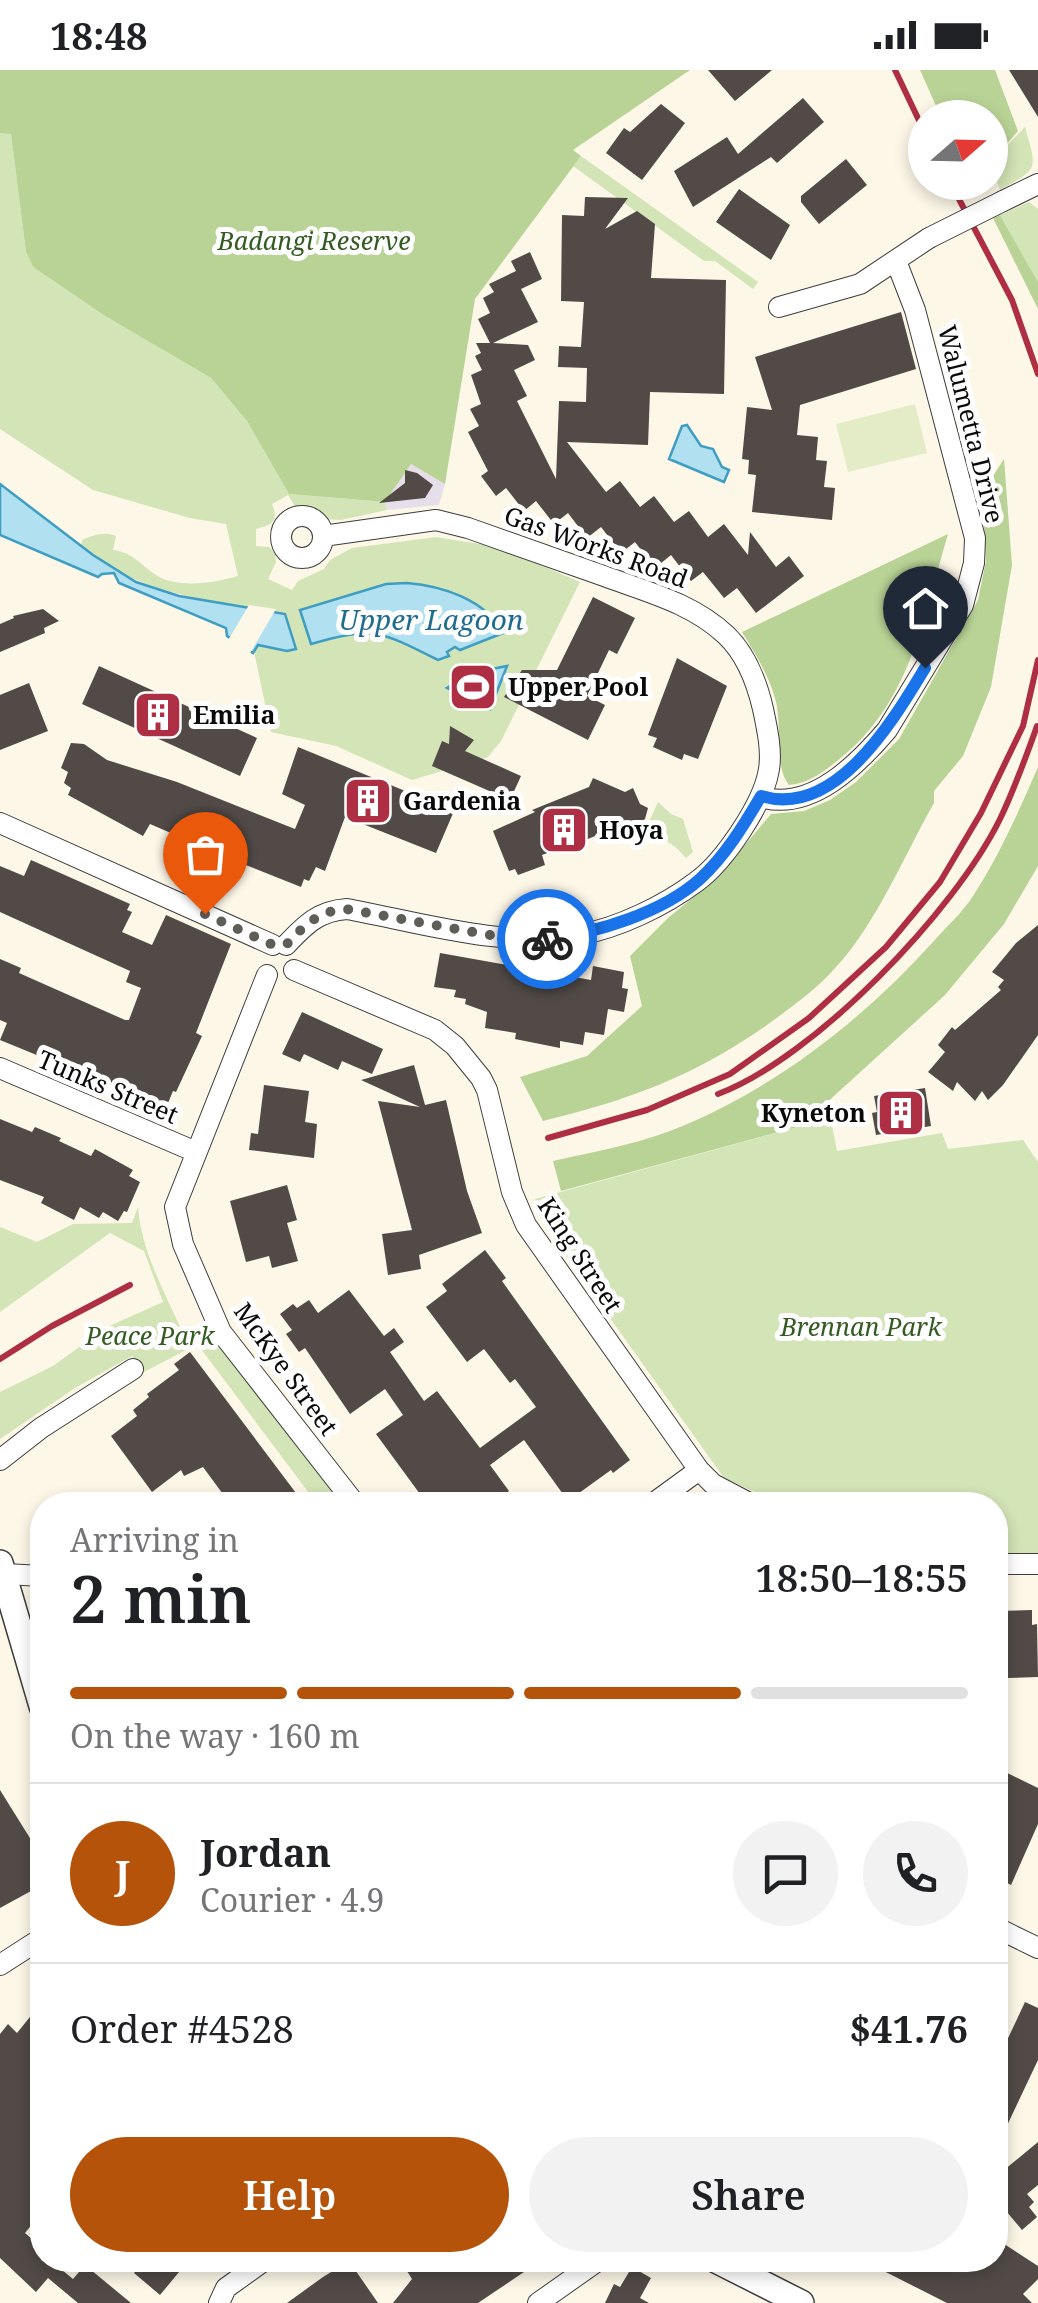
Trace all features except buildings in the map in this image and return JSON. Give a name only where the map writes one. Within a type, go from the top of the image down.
[{"type":"street","points":[[778,307],[860,284],[929,238],[1038,184]]},
{"type":"street","name":"Walumetta Drive","points":[[761,796],[794,798],[824,786],[872,748],[897,714],[970,587],[974,563],[972,526],[915,310],[896,262]]},
{"type":"street","name":"Gas Works Road","points":[[280,945],[318,916],[346,909],[506,938],[546,939],[616,925],[696,882],[727,848],[761,796],[770,768],[760,692],[749,667],[729,638],[685,605],[436,520],[323,536]]},
{"type":"street","points":[[0,823],[280,945],[296,959],[294,970],[282,979],[267,975],[261,958],[280,945]]},
{"type":"street","name":"King Street","points":[[294,970],[435,1030],[473,1066],[486,1090],[512,1192],[526,1225],[699,1470],[728,1492]]},
{"type":"street","name":"McKye Street","points":[[267,975],[175,1207],[183,1244],[222,1332],[346,1492]]},
{"type":"street","name":"Tunks Street","points":[[0,1068],[196,1152]]},
{"type":"street","points":[[0,1460],[41,1428],[133,1369]]},
{"type":"street","points":[[669,1492],[699,1470]]},
{"type":"street","points":[[1008,1564],[1038,1564]]},
{"type":"street","points":[[30,1574],[3,1568],[30,1664]]},
{"type":"street","points":[[1008,1933],[1038,1948]]},
{"type":"street","points":[[0,1966],[30,1946]]},
{"type":"street","points":[[219,2303],[226,2288],[248,2272]]},
{"type":"street","points":[[538,2303],[582,2272]]},
{"type":"street","points":[[740,2272],[801,2303]]},
{"type":"shaded area","points":[[411,464],[445,484],[439,505],[387,510],[385,502]]},
{"type":"green space","name":"Badangi Reserve","points":[[0,70],[690,70],[573,150],[581,156],[475,299],[445,484],[411,464],[385,502],[289,494],[247,421],[211,378],[105,316],[33,267],[26,252],[11,134],[0,133]]},
{"type":"green space","points":[[920,70],[995,70],[1006,100],[933,100]]},
{"type":"green space","points":[[1008,104],[1018,131],[1008,142]]},
{"type":"green space","points":[[1025,127],[1033,161],[1028,172],[1008,185],[1008,144]]},
{"type":"green space","points":[[0,133],[11,133],[26,252],[33,267],[105,316],[211,378],[247,421],[289,494],[385,502],[387,510],[341,520],[325,519],[296,508],[288,495],[272,504],[273,521],[256,529],[256,546],[269,547],[275,553],[276,562],[268,579],[292,590],[298,581],[324,569],[330,560],[352,548],[436,537],[498,547],[580,582],[501,741],[488,757],[412,780],[336,746],[271,732],[245,609],[140,581],[81,547],[86,538],[112,535],[116,536],[113,550],[131,556],[165,579],[196,583],[238,576],[226,524],[190,518],[93,490],[0,429]]},
{"type":"green space","points":[[581,156],[758,282],[753,289],[715,261],[704,261],[573,166]]},
{"type":"green space","points":[[1029,202],[1038,209],[1038,282],[1000,215]]},
{"type":"green space","points":[[1000,215],[1038,282],[1038,309],[993,218]]},
{"type":"green space","points":[[915,404],[927,453],[848,472],[836,424]]},
{"type":"green space","points":[[1004,459],[1012,565],[991,687],[963,756],[934,791],[934,803],[864,931],[816,987],[722,1054],[637,1093],[543,1121],[520,1077],[587,1056],[642,1006],[630,956],[718,877],[771,814],[804,811],[830,800],[856,782],[899,739],[978,600],[986,561],[982,493]]},
{"type":"green space","points":[[948,534],[911,658],[882,713],[862,738],[831,765],[809,780],[789,785],[781,767],[775,698],[742,632]]},
{"type":"green space","points":[[1038,767],[1038,866],[1004,924],[945,995],[801,1126],[561,1191],[553,1161],[653,1137],[720,1108],[755,1090],[819,1047],[879,997],[969,902],[1000,849]]},
{"type":"green space","points":[[658,802],[683,819],[693,852],[686,858],[666,841],[630,839],[648,824]]},
{"type":"green space","name":"Brennan Park","points":[[828,1105],[837,1151],[942,1133],[948,1149],[1023,1140],[1038,1162],[1038,1556],[1008,1555],[1008,1492],[755,1492],[724,1478],[543,1224],[535,1199],[801,1126]]},
{"type":"green space","name":"Peace Park","points":[[138,1207],[148,1255],[190,1348],[142,1373],[132,1356],[75,1388],[0,1439],[0,1392],[53,1366],[107,1327],[163,1302],[144,1251],[110,1233],[0,1312],[0,1227],[37,1242],[73,1224],[132,1223]]},
{"type":"green space","points":[[216,1336],[332,1492],[308,1492],[192,1337]]},
{"type":"water","points":[[687,425],[701,446],[713,449],[722,467],[729,470],[724,482],[669,459],[682,426]]},
{"type":"water","points":[[0,484],[93,555],[136,582],[179,596],[285,614],[296,649],[258,645],[253,653],[227,636],[226,628],[119,583],[114,573],[98,577],[0,535]]},
{"type":"water","name":"Upper Lagoon","points":[[407,583],[461,596],[485,611],[503,633],[460,650],[455,647],[447,652],[449,656],[438,660],[376,634],[349,635],[311,644],[300,610],[386,584]]},
{"type":"water","name":"Upper Pool","points":[[507,666],[490,709],[447,688],[472,673]]},
{"type":"pier","points":[[249,605],[276,609],[249,655],[227,642]]},
{"type":"railway","points":[[895,70],[909,100]]},
{"type":"railway","points":[[959,200],[1012,300],[1038,374]]},
{"type":"railway","points":[[548,1138],[647,1110],[730,1074],[809,1018],[886,947],[940,882],[981,813],[1023,726],[1038,660]]},
{"type":"railway","points":[[718,1094],[756,1076],[796,1049],[838,1015],[916,937],[979,856],[1000,819],[1037,726]]},
{"type":"railway","points":[[0,1359],[130,1285]]},
{"type":"way so far","points":[[205,914],[273,945],[286,945],[309,921],[325,912],[346,909],[506,938],[547,939]]},
{"type":"place","name":"Upper Pool","points":[[473,687]]},
{"type":"place","name":"Emilia","points":[[158,715]]},
{"type":"place","name":"Gardenia","points":[[368,801]]},
{"type":"place","name":"Hoya","points":[[564,830]]},
{"type":"place","name":"Kyneton","points":[[901,1113]]},
{"type":"route","points":[[547,939],[616,925],[696,882],[727,848],[761,796],[794,798],[824,786],[851,768],[888,730],[925,668]]}]
